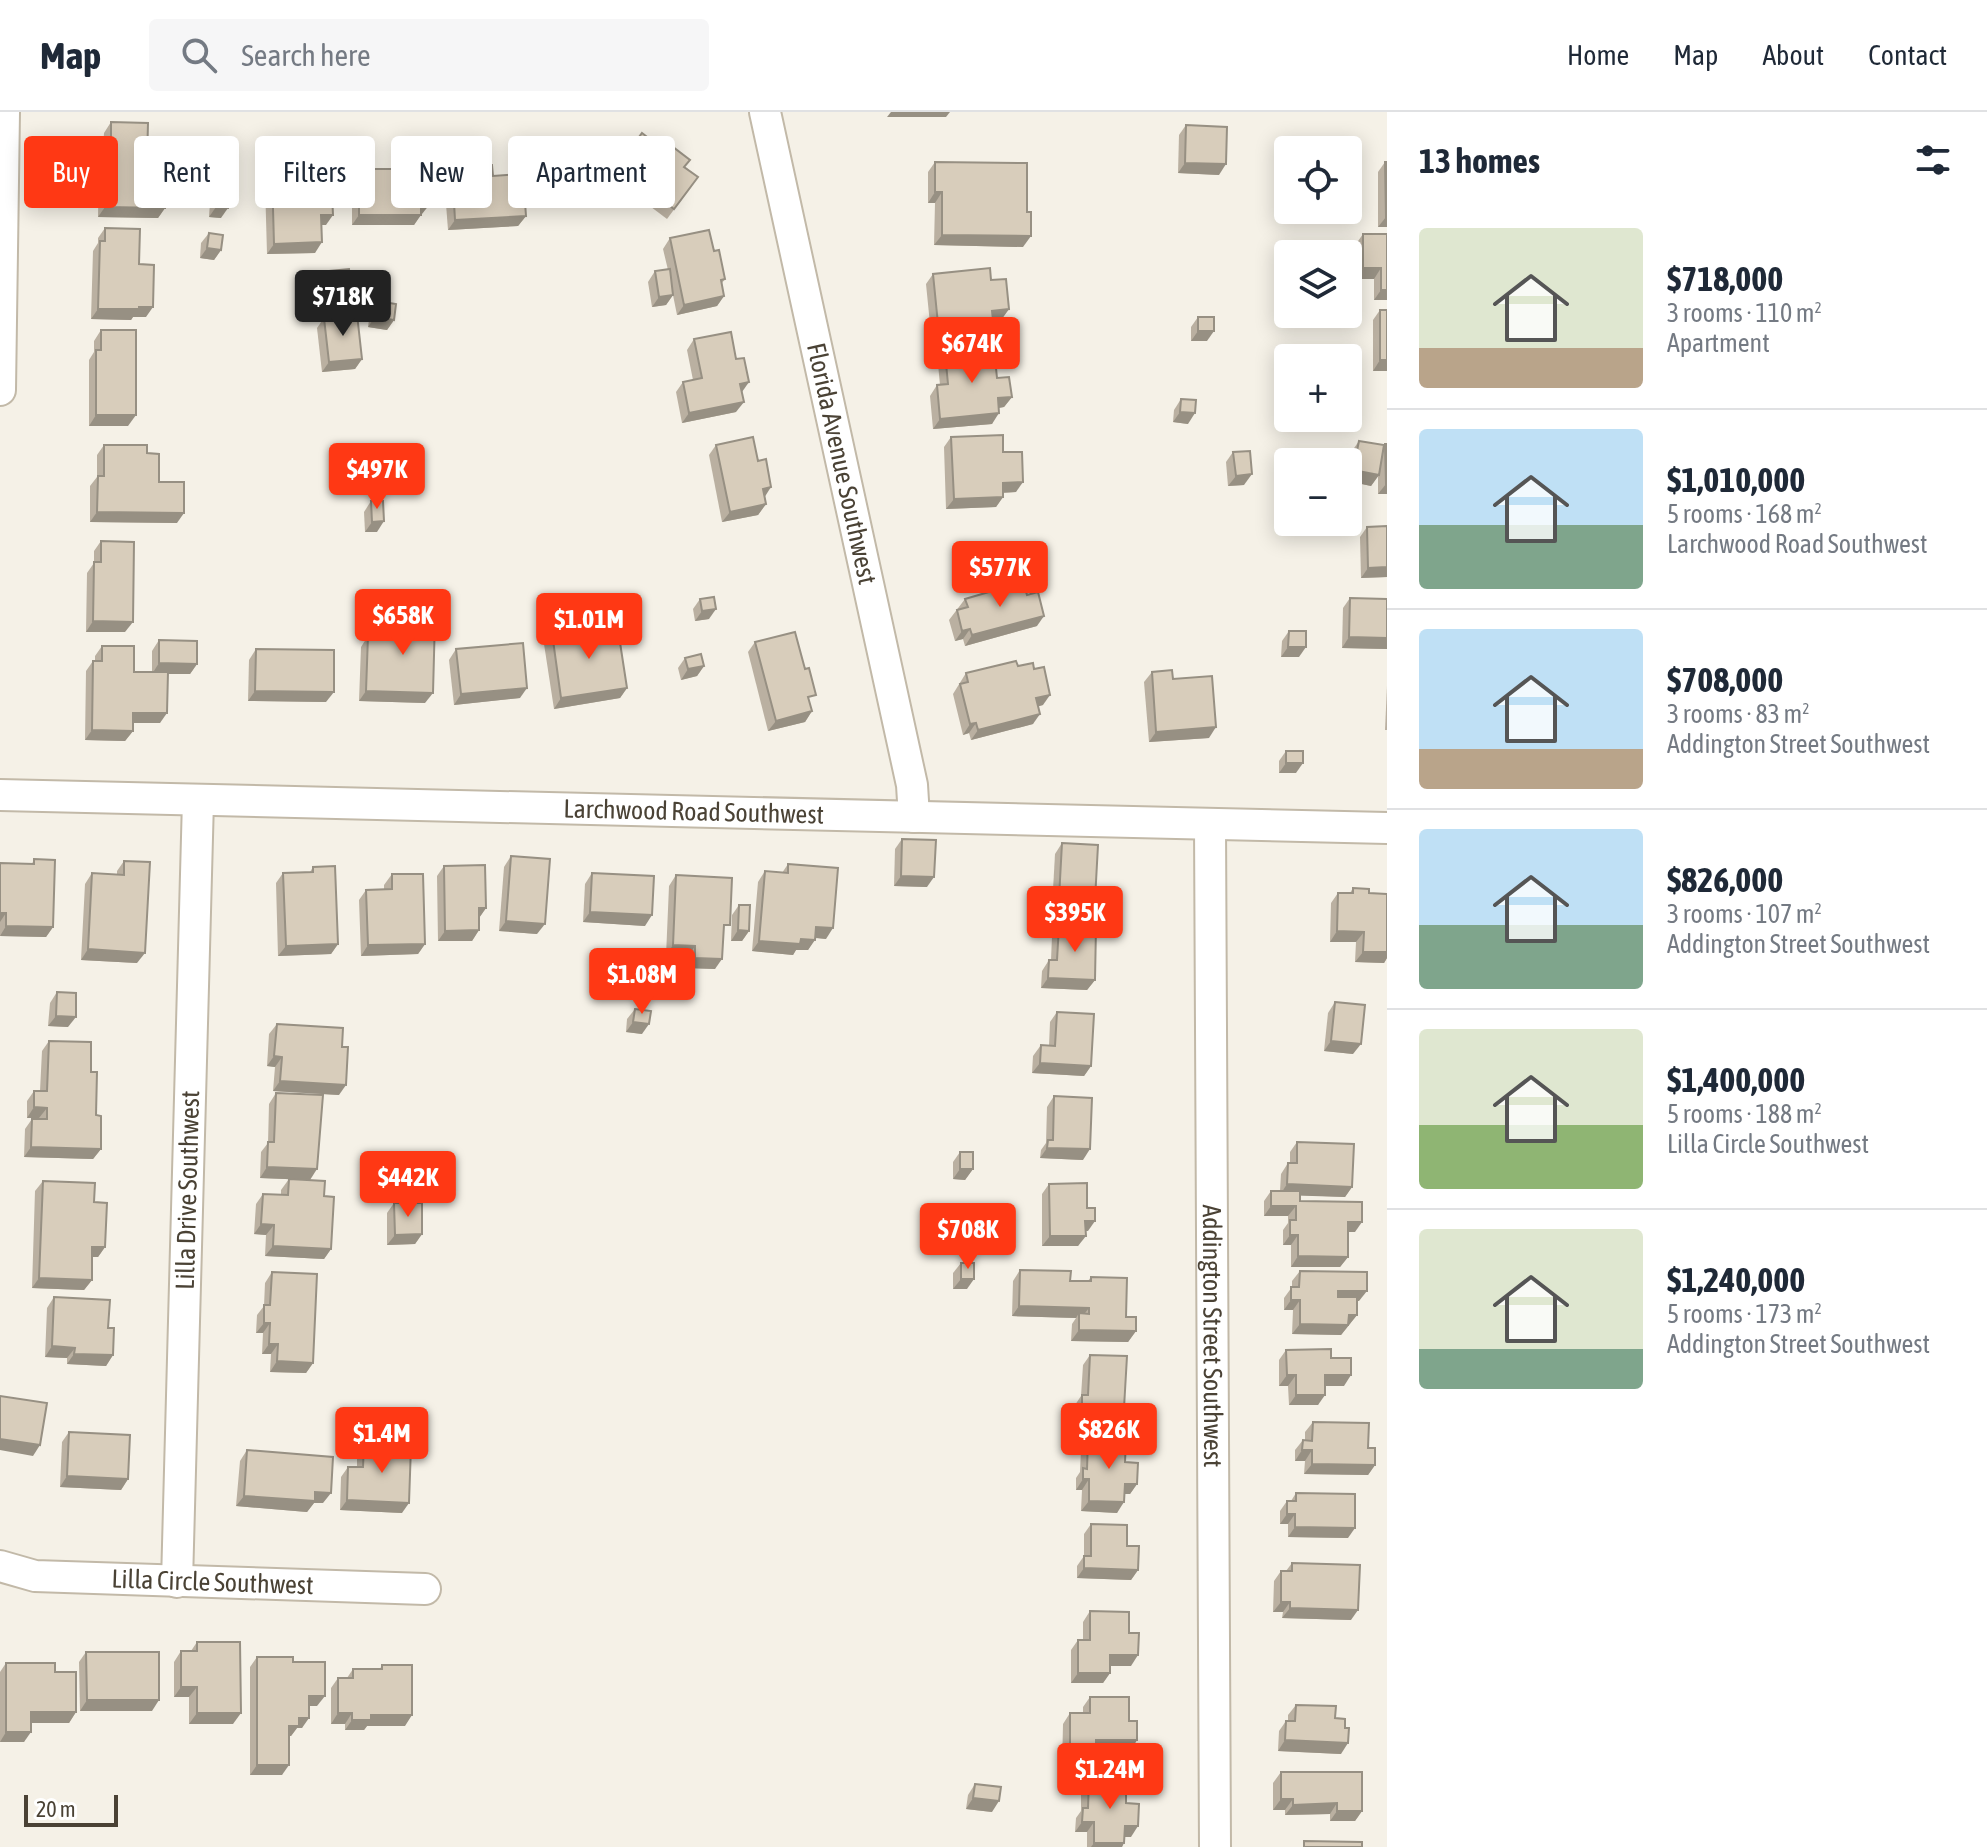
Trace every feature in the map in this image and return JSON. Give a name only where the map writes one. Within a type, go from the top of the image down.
[{"type":"street","points":[[0,390],[4,112]]},
{"type":"street","name":"Florida Avenue Southwest","points":[[765,112],[909,770],[914,817]]},
{"type":"street","name":"Larchwood Road Southwest","points":[[0,795],[1387,828]]},
{"type":"street","name":"Lilla Drive Southwest","points":[[177,1582],[198,800]]},
{"type":"street","name":"Addington Street Southwest","points":[[1210,824],[1215,1847]]},
{"type":"street","name":"Lilla Circle Southwest","points":[[0,1566],[35,1576],[425,1589]]},
{"type":"building","points":[[111,122],[148,123],[148,136],[134,136],[134,207],[118,207],[118,136],[111,136]]},
{"type":"building","points":[[1186,125],[1227,127],[1226,164],[1185,163]]},
{"type":"building","points":[[675,149],[690,160],[684,167],[698,177],[675,208]]},
{"type":"building","points":[[935,162],[1027,163],[1027,212],[1031,212],[1031,236],[942,235],[942,192],[935,192]]},
{"type":"building","points":[[1387,162],[1387,217],[1386,217]]},
{"type":"building","points":[[492,165],[493,176],[508,175],[508,208],[525,208],[526,216],[455,220],[454,208],[492,208]]},
{"type":"building","points":[[375,169],[391,169],[391,208],[421,208],[421,215],[359,215],[359,208],[375,208]]},
{"type":"building","points":[[273,208],[333,208],[333,215],[321,215],[322,242],[274,244]]},
{"type":"building","points":[[105,228],[140,229],[139,264],[154,265],[153,307],[98,309],[100,241],[105,241]]},
{"type":"building","points":[[709,230],[714,251],[719,250],[725,279],[721,280],[724,296],[684,305],[670,238]]},
{"type":"building","points":[[209,233],[223,235],[221,250],[207,248]]},
{"type":"building","points":[[1363,234],[1387,234],[1387,290],[1381,290],[1381,268],[1363,268]]},
{"type":"building","points":[[990,268],[991,280],[1006,279],[1009,309],[992,311],[994,329],[939,334],[933,274]]},
{"type":"building","points":[[349,269],[352,304],[312,307],[309,273]]},
{"type":"building","points":[[670,269],[673,295],[659,297],[655,271]]},
{"type":"building","points":[[377,301],[396,304],[394,320],[375,317]]},
{"type":"building","points":[[1380,310],[1387,310],[1387,360],[1380,360]]},
{"type":"building","points":[[357,314],[362,359],[329,362],[324,318]]},
{"type":"building","points":[[1198,317],[1214,317],[1214,331],[1198,331]]},
{"type":"building","points":[[101,330],[136,330],[136,415],[96,415],[96,350],[101,350]]},
{"type":"building","points":[[731,332],[736,359],[744,358],[749,382],[740,384],[744,402],[689,413],[683,382],[702,378],[694,339]]},
{"type":"building","points":[[994,348],[997,378],[1009,377],[1012,397],[998,398],[999,413],[940,419],[937,385],[948,384],[945,353]]},
{"type":"building","points":[[1181,399],[1196,400],[1195,413],[1180,412]]},
{"type":"building","points":[[1003,435],[1003,452],[1022,452],[1023,482],[1003,483],[1003,497],[954,499],[951,437]]},
{"type":"building","points":[[753,437],[758,461],[766,459],[771,487],[763,489],[766,504],[730,512],[716,445]]},
{"type":"building","points":[[1359,441],[1384,445],[1379,475],[1362,472],[1362,448],[1358,448]]},
{"type":"building","points":[[1387,444],[1387,484],[1386,484]]},
{"type":"building","points":[[104,445],[147,445],[147,453],[159,454],[159,482],[184,482],[184,513],[97,512],[98,476],[104,476]]},
{"type":"building","points":[[1250,451],[1252,474],[1236,476],[1233,452]]},
{"type":"building","points":[[371,501],[383,501],[384,521],[372,522]]},
{"type":"building","points":[[1387,526],[1387,567],[1368,568],[1367,527]]},
{"type":"building","points":[[101,541],[134,542],[133,622],[93,621],[94,562],[101,562]]},
{"type":"building","points":[[1023,582],[1027,595],[1038,592],[1044,616],[972,635],[970,629],[962,631],[957,610],[968,607],[965,599]]},
{"type":"building","points":[[714,597],[716,609],[702,611],[700,599]]},
{"type":"building","points":[[1350,598],[1387,599],[1387,638],[1349,637]]},
{"type":"building","points":[[391,617],[435,618],[433,693],[366,691],[368,636],[390,637]]},
{"type":"building","points":[[617,623],[627,688],[561,698],[552,633]]},
{"type":"building","points":[[1289,631],[1306,631],[1306,647],[1288,647]]},
{"type":"building","points":[[795,632],[816,695],[808,697],[812,711],[776,721],[755,642]]},
{"type":"building","points":[[159,640],[197,641],[197,664],[159,663]]},
{"type":"building","points":[[523,643],[527,688],[461,694],[456,649]]},
{"type":"building","points":[[102,646],[134,646],[134,672],[168,672],[167,713],[133,713],[133,731],[92,730],[93,661],[102,661]]},
{"type":"building","points":[[256,649],[334,650],[334,692],[255,691]]},
{"type":"building","points":[[701,654],[704,666],[688,669],[685,658]]},
{"type":"building","points":[[1016,661],[1018,666],[1033,663],[1034,669],[1044,667],[1050,695],[1036,698],[1040,714],[978,730],[976,723],[970,724],[960,684],[968,682],[966,673]]},
{"type":"building","points":[[1172,670],[1173,679],[1212,676],[1216,727],[1156,732],[1152,672]]},
{"type":"building","points":[[1286,751],[1303,751],[1303,763],[1286,763]]},
{"type":"building","points":[[902,839],[936,840],[934,877],[901,876]]},
{"type":"building","points":[[1062,843],[1098,845],[1095,900],[1059,898]]},
{"type":"building","points":[[511,856],[550,859],[545,924],[506,921]]},
{"type":"building","points":[[34,859],[55,860],[53,927],[6,926],[6,913],[0,913],[0,863],[34,864]]},
{"type":"building","points":[[124,861],[150,862],[145,953],[88,949],[92,873],[124,875]]},
{"type":"building","points":[[788,864],[838,868],[833,928],[816,927],[815,940],[801,939],[800,944],[759,941],[765,871],[788,873]]},
{"type":"building","points":[[485,865],[486,908],[479,908],[479,930],[445,931],[444,866]]},
{"type":"building","points":[[335,866],[338,944],[286,946],[283,873],[313,872],[313,867]]},
{"type":"building","points":[[592,873],[654,876],[652,915],[590,912]]},
{"type":"building","points":[[392,874],[423,874],[425,944],[368,945],[366,890],[392,889]]},
{"type":"building","points":[[676,875],[732,878],[730,925],[724,925],[722,959],[695,958],[695,946],[673,945]]},
{"type":"building","points":[[1353,888],[1387,894],[1387,952],[1363,952],[1364,932],[1337,931],[1338,893],[1353,893]]},
{"type":"building","points":[[739,905],[750,905],[749,931],[738,930]]},
{"type":"building","points":[[1059,926],[1096,927],[1095,980],[1048,978],[1049,960],[1057,960]]},
{"type":"building","points":[[57,992],[76,993],[76,1017],[56,1016]]},
{"type":"building","points":[[1335,1002],[1365,1005],[1361,1044],[1331,1041]]},
{"type":"building","points":[[635,1009],[651,1011],[649,1024],[633,1022]]},
{"type":"building","points":[[1057,1012],[1094,1014],[1091,1066],[1040,1063],[1041,1045],[1055,1046]]},
{"type":"building","points":[[277,1024],[343,1028],[342,1047],[348,1047],[346,1085],[280,1081],[282,1057],[274,1056]]},
{"type":"building","points":[[49,1041],[91,1042],[91,1072],[97,1072],[96,1115],[101,1116],[101,1149],[31,1147],[32,1119],[47,1119],[47,1108],[34,1107],[34,1091],[47,1091]]},
{"type":"building","points":[[276,1093],[323,1095],[317,1169],[267,1167],[268,1142],[274,1142]]},
{"type":"building","points":[[1054,1096],[1092,1098],[1090,1149],[1047,1148],[1048,1140],[1053,1140]]},
{"type":"building","points":[[1297,1142],[1354,1144],[1352,1187],[1287,1184],[1288,1163],[1297,1163]]},
{"type":"building","points":[[960,1152],[973,1152],[973,1169],[960,1169]]},
{"type":"building","points":[[289,1179],[325,1181],[324,1196],[334,1197],[331,1249],[273,1246],[274,1225],[261,1224],[263,1194],[288,1195]]},
{"type":"building","points":[[43,1181],[95,1183],[94,1202],[107,1203],[105,1247],[92,1247],[92,1280],[39,1278]]},
{"type":"building","points":[[1087,1183],[1087,1208],[1095,1208],[1095,1221],[1085,1221],[1086,1236],[1050,1236],[1049,1184]]},
{"type":"building","points":[[1271,1191],[1300,1191],[1300,1201],[1362,1202],[1362,1222],[1348,1222],[1348,1257],[1298,1256],[1298,1235],[1290,1235],[1290,1220],[1296,1220],[1296,1206],[1271,1206]]},
{"type":"building","points":[[394,1203],[422,1203],[422,1234],[395,1235]]},
{"type":"building","points":[[961,1263],[974,1263],[974,1279],[961,1279]]},
{"type":"building","points":[[1020,1270],[1071,1271],[1070,1281],[1091,1281],[1091,1277],[1127,1278],[1126,1317],[1136,1317],[1136,1331],[1079,1330],[1079,1313],[1089,1314],[1089,1308],[1019,1306]]},
{"type":"building","points":[[1300,1271],[1367,1272],[1367,1291],[1338,1291],[1338,1297],[1357,1297],[1357,1315],[1349,1315],[1348,1325],[1300,1324],[1300,1300],[1291,1300],[1291,1287],[1299,1287]]},
{"type":"building","points":[[272,1272],[317,1274],[313,1363],[277,1361],[278,1344],[269,1344],[270,1323],[264,1323],[264,1305],[270,1305]]},
{"type":"building","points":[[54,1297],[110,1300],[108,1328],[114,1328],[113,1355],[74,1354],[75,1348],[52,1346]]},
{"type":"building","points":[[1331,1349],[1331,1358],[1351,1358],[1351,1375],[1325,1375],[1325,1395],[1296,1395],[1296,1375],[1287,1375],[1286,1350]]},
{"type":"building","points":[[1090,1355],[1127,1356],[1124,1408],[1082,1406],[1082,1395],[1088,1395]]},
{"type":"building","points":[[0,1396],[47,1403],[40,1445],[0,1439]]},
{"type":"building","points":[[1098,1416],[1124,1417],[1124,1433],[1098,1432]]},
{"type":"building","points":[[1313,1422],[1369,1423],[1368,1448],[1375,1448],[1375,1465],[1312,1464],[1312,1450],[1302,1450],[1303,1440],[1312,1441]]},
{"type":"building","points":[[69,1432],[130,1435],[128,1479],[67,1476]]},
{"type":"building","points":[[1088,1440],[1126,1441],[1125,1462],[1138,1463],[1137,1484],[1125,1484],[1124,1502],[1089,1501],[1089,1479],[1083,1479],[1083,1468],[1087,1469]]},
{"type":"building","points":[[364,1444],[411,1446],[409,1503],[347,1500],[348,1467],[363,1467]]},
{"type":"building","points":[[247,1450],[333,1457],[331,1493],[315,1492],[315,1501],[244,1496]]},
{"type":"building","points":[[1296,1493],[1355,1494],[1355,1528],[1295,1527],[1295,1514],[1287,1514],[1287,1501],[1296,1501]]},
{"type":"building","points":[[1091,1524],[1127,1525],[1127,1546],[1139,1546],[1138,1570],[1084,1568],[1084,1556],[1091,1556]]},
{"type":"building","points":[[1292,1563],[1360,1565],[1358,1610],[1290,1608],[1290,1602],[1281,1602],[1281,1571],[1292,1571]]},
{"type":"building","points":[[1090,1611],[1129,1612],[1129,1633],[1139,1633],[1138,1655],[1110,1655],[1110,1673],[1078,1673],[1078,1640],[1090,1640]]},
{"type":"building","points":[[197,1642],[240,1642],[241,1713],[197,1713],[197,1687],[181,1687],[181,1651],[197,1651]]},
{"type":"building","points":[[86,1652],[159,1652],[159,1700],[87,1700]]},
{"type":"building","points":[[257,1657],[293,1657],[293,1662],[325,1662],[325,1696],[309,1696],[309,1718],[299,1718],[299,1726],[289,1726],[289,1765],[257,1765]]},
{"type":"building","points":[[6,1663],[55,1663],[55,1672],[76,1672],[76,1712],[31,1712],[31,1732],[6,1732]]},
{"type":"building","points":[[382,1665],[412,1665],[412,1715],[371,1715],[371,1720],[352,1720],[352,1713],[338,1713],[338,1678],[353,1678],[353,1669],[382,1669]]},
{"type":"building","points":[[1090,1697],[1129,1697],[1129,1721],[1137,1721],[1137,1740],[1096,1740],[1096,1758],[1070,1758],[1070,1713],[1090,1713]]},
{"type":"building","points":[[1296,1705],[1336,1706],[1335,1718],[1345,1719],[1345,1728],[1349,1728],[1348,1743],[1285,1740],[1286,1721],[1295,1721]]},
{"type":"building","points":[[1281,1772],[1362,1772],[1362,1811],[1337,1811],[1337,1803],[1293,1805],[1293,1799],[1281,1799]]},
{"type":"building","points":[[1089,1780],[1126,1781],[1126,1803],[1139,1804],[1138,1826],[1125,1826],[1124,1843],[1094,1843],[1094,1822],[1082,1822],[1083,1808],[1088,1808]]},
{"type":"building","points":[[975,1784],[1001,1787],[999,1801],[973,1798]]},
{"type":"building","points":[[1304,1841],[1362,1842],[1362,1847],[1304,1847]]}]
